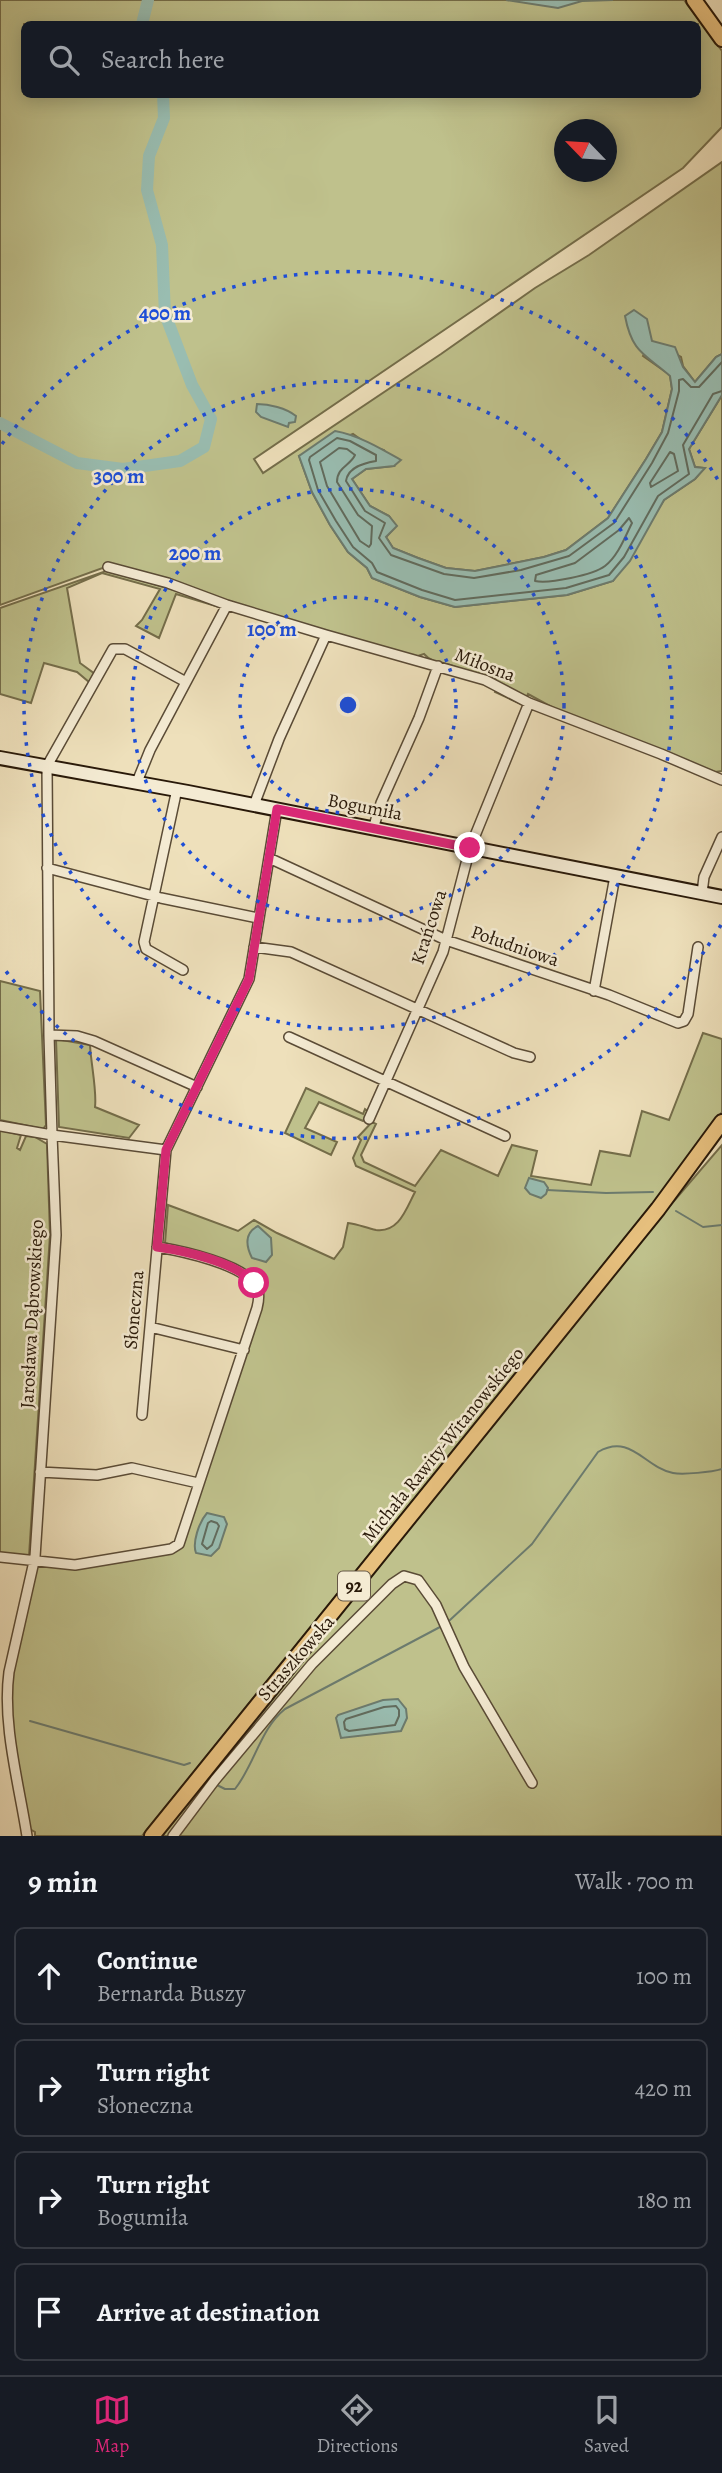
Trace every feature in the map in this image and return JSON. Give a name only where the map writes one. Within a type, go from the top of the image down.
[{"type":"main road","points":[[694,0],[722,39]]},
{"type":"main road","name":"Michała Rawity-Witanowskiego","points":[[152,1836],[658,1209],[722,1122]]},
{"type":"main road","name":"Michała Rawity-Witanowskiego","points":[[658,1209],[670,1199],[722,1135]]},
{"type":"street","name":"Miłosna","points":[[108,567],[168,583],[227,606],[485,680],[530,703],[722,780]]},
{"type":"street","points":[[137,782],[150,750],[227,606]]},
{"type":"street","points":[[254,804],[279,739],[326,635]]},
{"type":"street","points":[[47,766],[113,649],[125,649],[186,681]]},
{"type":"street","points":[[373,829],[438,666]]},
{"type":"street","name":"Krańcowa","points":[[369,1119],[446,940],[470,848],[530,703]]},
{"type":"street","name":"Bogumiła","points":[[0,758],[177,789],[722,897]]},
{"type":"street","name":"Jarosława Dąbrowskiego","points":[[27,1836],[8,1713],[5,1671],[35,1560],[55,1235],[49,1035],[47,766]]},
{"type":"street","points":[[177,789],[144,946],[183,970]]},
{"type":"street","name":"Słoneczna","points":[[142,1415],[166,1150],[249,979],[277,809]]},
{"type":"street","points":[[702,893],[704,877],[722,837]]},
{"type":"street","name":"Południowa","points":[[269,858],[446,940],[594,990],[680,1023],[688,1014],[698,947]]},
{"type":"street","points":[[47,868],[154,896],[258,918]]},
{"type":"street","points":[[594,990],[614,876]]},
{"type":"street","points":[[254,947],[290,952],[513,1053],[530,1057]]},
{"type":"street","points":[[49,1035],[77,1036],[94,1041],[197,1087]]},
{"type":"street","points":[[289,1037],[505,1136]]},
{"type":"street","points":[[0,1126],[166,1150]]},
{"type":"street","points":[[0,1556],[63,1565],[92,1564],[177,1546],[244,1350],[258,1302],[258,1289],[254,1283],[230,1267],[157,1247]]},
{"type":"street","points":[[150,1327],[244,1350]]},
{"type":"street","points":[[40,1472],[97,1475],[119,1468],[132,1468],[198,1483]]},
{"type":"street","name":"Straszkowska","points":[[173,1836],[215,1780],[312,1664],[392,1584],[404,1576],[418,1580],[436,1605],[464,1667],[532,1783]]},
{"type":"green space","points":[[0,0],[684,0],[700,21],[21,21],[21,98],[701,98],[701,23],[722,51],[722,127],[683,168],[254,459],[263,473],[535,288],[589,255],[722,162],[722,354],[716,357],[695,382],[683,366],[681,357],[652,341],[643,356],[670,375],[672,389],[662,432],[608,518],[566,550],[475,571],[446,568],[393,548],[386,537],[396,526],[389,516],[370,506],[352,479],[366,469],[394,466],[384,450],[370,446],[353,434],[299,456],[312,492],[330,525],[348,552],[367,568],[372,578],[420,597],[455,607],[567,595],[613,581],[664,500],[695,479],[704,468],[695,467],[689,449],[722,395],[722,771],[715,772],[559,711],[528,694],[523,705],[495,692],[498,682],[495,679],[432,660],[424,654],[415,657],[108,566],[0,605]]},
{"type":"green space","points":[[109,570],[219,604],[222,608],[176,594],[159,638],[136,626],[160,589],[102,573],[67,588],[80,663],[95,674],[89,682],[77,672],[44,663],[31,703],[0,694],[0,608]]},
{"type":"green space","points":[[0,981],[40,991],[46,1125],[43,1129],[0,1120]]},
{"type":"green space","points":[[703,1033],[722,1039],[722,1112],[651,1206],[142,1836],[35,1836],[35,1832],[28,1828],[11,1715],[12,1678],[37,1564],[66,1567],[174,1551],[261,1292],[220,1259],[165,1243],[168,1205],[238,1231],[254,1220],[334,1259],[343,1247],[348,1223],[376,1230],[391,1228],[405,1212],[415,1192],[356,1166],[353,1158],[361,1140],[358,1137],[372,1122],[376,1124],[361,1155],[364,1162],[415,1186],[441,1150],[498,1176],[512,1145],[537,1151],[531,1176],[591,1185],[600,1151],[630,1156],[642,1111],[669,1120]]},
{"type":"green space","points":[[56,1039],[90,1045],[95,1107],[139,1125],[129,1138],[59,1127]]},
{"type":"green space","points":[[306,1088],[363,1114],[365,1109],[369,1112],[363,1121],[319,1102],[305,1128],[337,1142],[331,1155],[285,1133]]},
{"type":"green space","points":[[0,1130],[21,1135],[17,1148],[20,1150],[26,1136],[35,1137],[47,1144],[50,1235],[29,1556],[0,1553]]},
{"type":"green space","points":[[722,1145],[722,1836],[176,1836],[217,1781],[344,1633],[402,1579],[420,1579],[398,1576],[315,1656],[169,1836],[160,1836],[662,1215]]},
{"type":"water","points":[[506,0],[613,0],[582,1],[558,8]]},
{"type":"water","points":[[634,310],[647,319],[652,341],[675,347],[683,367],[695,382],[716,357],[722,354],[722,395],[689,449],[695,467],[705,468],[695,479],[664,500],[630,561],[613,581],[567,595],[455,607],[420,597],[372,578],[367,568],[348,552],[330,525],[312,492],[299,456],[335,431],[360,439],[401,460],[394,466],[366,469],[352,479],[370,506],[389,516],[397,526],[386,537],[393,548],[446,568],[475,571],[566,550],[608,518],[662,432],[672,389],[670,376],[641,352],[631,338],[625,316]]},
{"type":"water","points":[[257,404],[287,411],[296,416],[295,422],[289,423],[288,427],[261,417],[256,412]]},
{"type":"water","points":[[529,1178],[544,1182],[548,1188],[546,1194],[541,1198],[530,1194],[525,1188]]},
{"type":"water","points":[[258,1226],[271,1238],[272,1255],[266,1262],[252,1258],[248,1249],[248,1236]]},
{"type":"water","points":[[207,1513],[224,1517],[227,1524],[219,1548],[211,1556],[196,1553],[195,1549],[197,1533]]},
{"type":"water","points":[[398,1699],[406,1709],[407,1718],[401,1731],[341,1738],[336,1718],[338,1715],[383,1700]]},
{"type":"waterway","points":[[143,21],[148,0]]},
{"type":"waterway","points":[[0,423],[77,463],[123,469],[180,461],[204,447],[211,419],[192,385],[165,314],[162,245],[147,190],[149,156],[164,118],[163,98]]},
{"type":"waterway","points":[[547,1190],[653,1192]]},
{"type":"waterway","points":[[676,1211],[703,1227],[722,1225]]},
{"type":"waterway","points":[[450,1620],[532,1544],[598,1452],[620,1446],[673,1473],[722,1469]]},
{"type":"waterway","points":[[217,1785],[225,1789],[235,1789],[269,1726],[285,1709],[440,1627]]},
{"type":"waterway","points":[[30,1721],[184,1765],[190,1763]]},
{"type":"route","points":[[254,1283],[230,1267],[157,1247],[166,1150],[249,979],[277,809],[470,848]]}]
